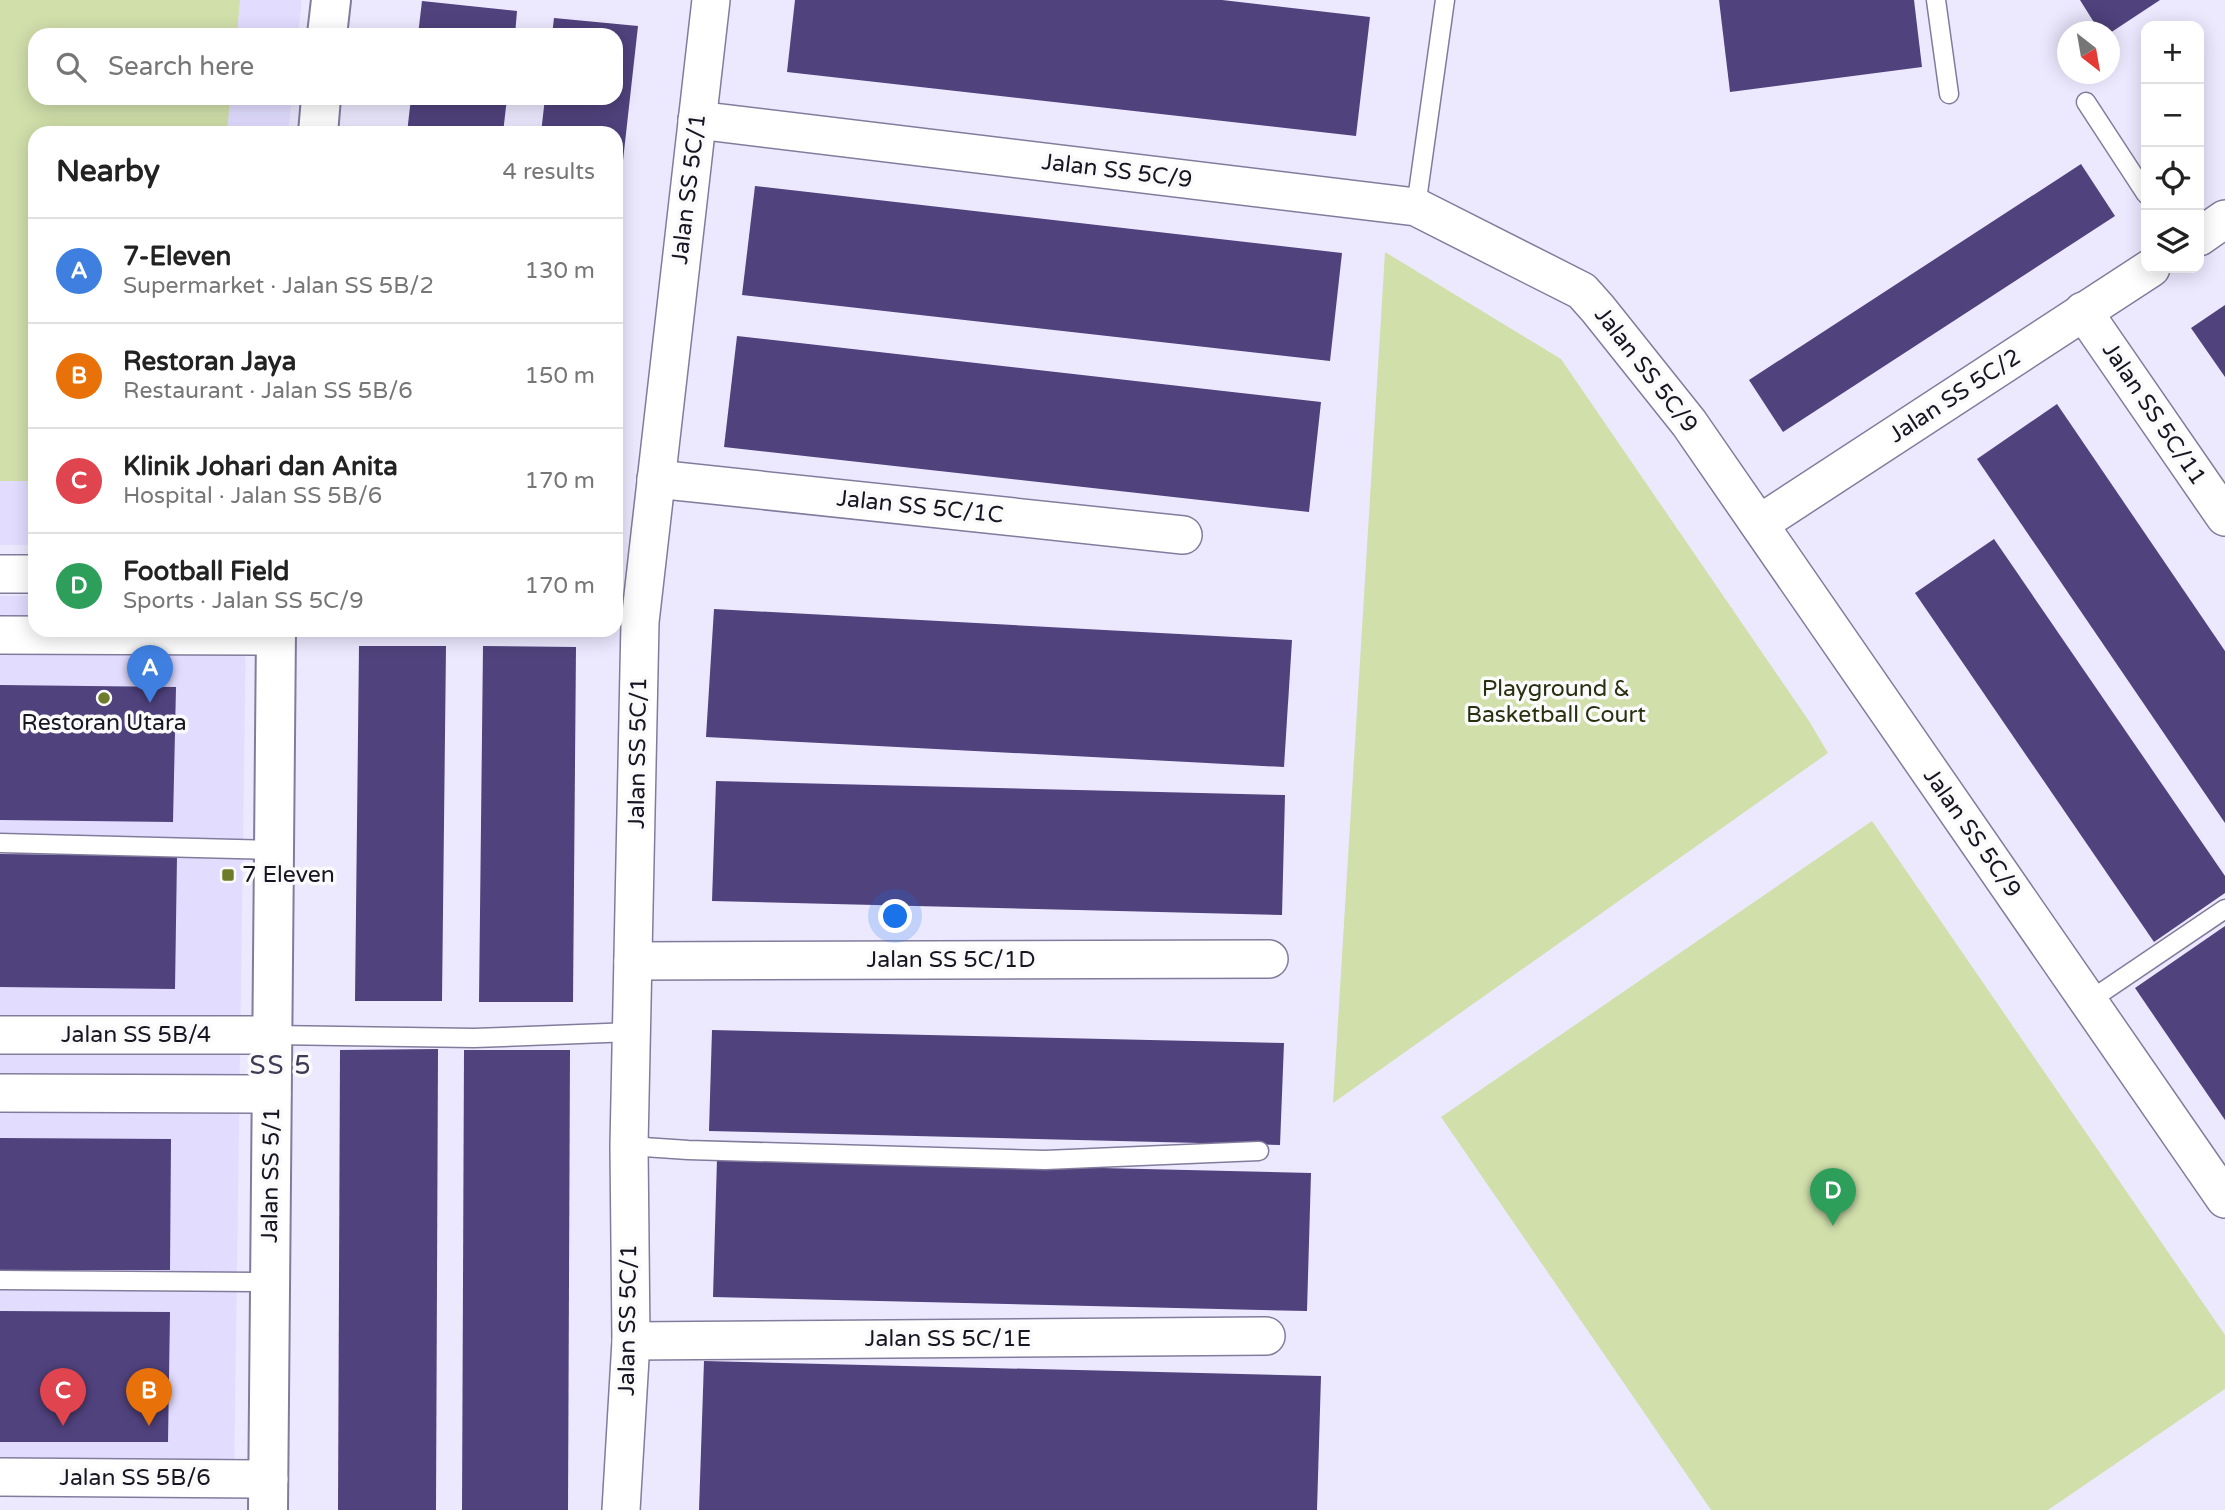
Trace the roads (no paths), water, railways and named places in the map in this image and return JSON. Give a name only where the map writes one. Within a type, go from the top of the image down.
[{"type":"street","points":[[328,28],[331,0]]},
{"type":"street","name":"Jalan SS 5C/1","points":[[621,1510],[631,1341],[629,1146],[633,961],[634,622],[656,479],[710,0]]},
{"type":"street","points":[[319,126],[320,105]]},
{"type":"street","name":"Jalan SS 5C/9","points":[[697,120],[1416,207],[1582,291],[1689,424],[2225,1199]]},
{"type":"street","points":[[2204,234],[2225,219]]},
{"type":"street","name":"Jalan SS 5C/2","points":[[1759,524],[2143,273]]},
{"type":"street","name":"Jalan SS 5C/11","points":[[2084,311],[2225,517]]},
{"type":"street","name":"Jalan SS 5C/1C","points":[[656,479],[1183,535]]},
{"type":"street","points":[[0,573],[28,574]]},
{"type":"street","points":[[0,635],[28,635]]},
{"type":"street","name":"Jalan SS 5/1","points":[[269,1495],[276,637]]},
{"type":"street","name":"Jalan SS 5C/1D","points":[[633,961],[1269,960]]},
{"type":"street","name":"Jalan SS 5B/4","points":[[0,1035],[273,1035]]},
{"type":"street","points":[[0,1093],[272,1094]]},
{"type":"street","name":"Jalan SS 5C/1E","points":[[631,1341],[1266,1336]]},
{"type":"street","name":"Jalan SS 5B/6","points":[[0,1477],[269,1495]]},
{"type":"lane","points":[[1416,207],[1445,0]]},
{"type":"lane","points":[[1936,0],[1949,94]]},
{"type":"lane","points":[[2086,102],[2141,186]]},
{"type":"lane","points":[[0,843],[274,850]]},
{"type":"lane","points":[[2089,1001],[2225,909]]},
{"type":"lane","points":[[273,1035],[474,1038],[632,1032]]},
{"type":"lane","points":[[629,1146],[1045,1160],[1259,1151]]},
{"type":"lane","points":[[0,1280],[270,1282]]},
{"type":"place","name":"Restoran Utara","points":[[104,698]]},
{"type":"place","name":"7-Eleven","points":[[150,703]]},
{"type":"place","name":"7 Eleven","points":[[228,875]]},
{"type":"place","name":"Football Field","points":[[1833,1226]]},
{"type":"place","name":"Klinik Johari dan Anita","points":[[63,1426]]},
{"type":"place","name":"Restoran Jaya","points":[[149,1426]]},
{"type":"district","name":"SS 5","points":[[281,1065]]},
{"type":"park label","name":"Playground & Basketball Court","points":[[1556,702]]}]
